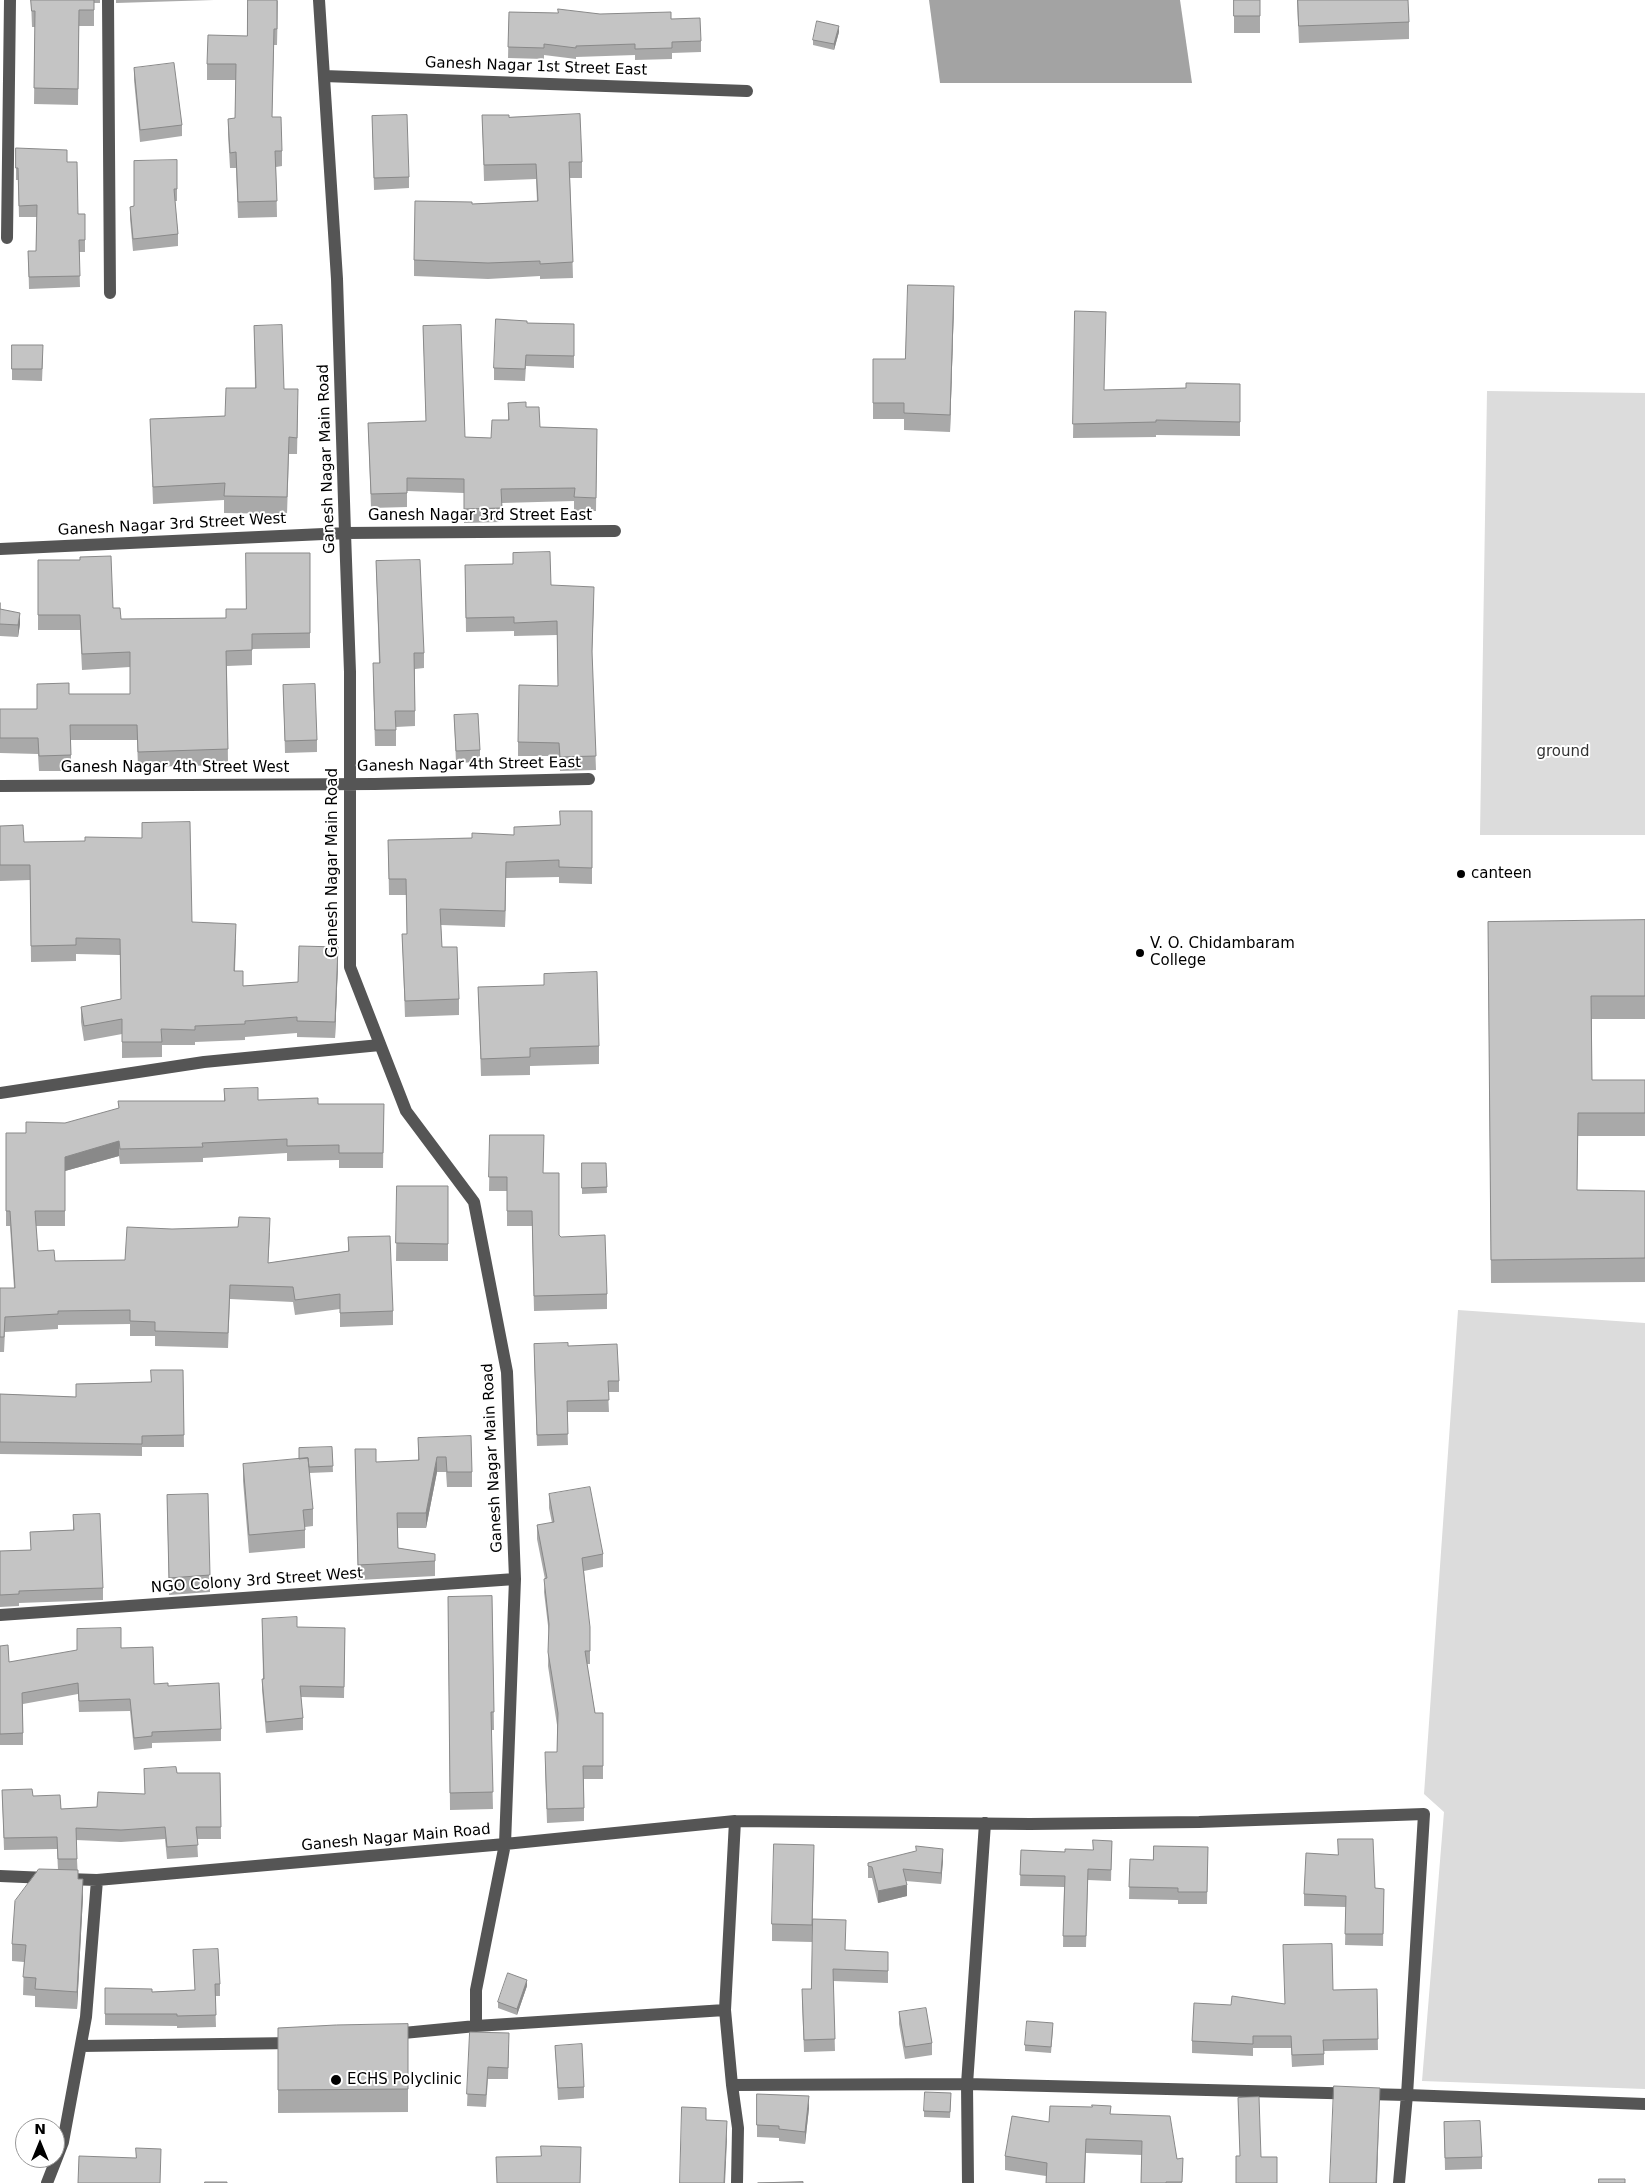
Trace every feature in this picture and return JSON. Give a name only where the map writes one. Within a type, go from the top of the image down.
[{"type":"street","points":[[7,238],[10,0]]},
{"type":"street","points":[[108,0],[110,293]]},
{"type":"street","name":"Ganesh Nagar Main Road","points":[[0,1876],[97,1880],[505,1844],[515,1579],[507,1372],[474,1202],[406,1111],[350,967],[350,672],[337,279],[319,0]]},
{"type":"street","name":"Ganesh Nagar 1st Street East","points":[[324,76],[747,91]]},
{"type":"street","name":"Ganesh Nagar 3rd Street East","points":[[345,533],[615,531]]},
{"type":"street","name":"Ganesh Nagar 3rd Street West","points":[[0,549],[345,533]]},
{"type":"street","name":"Ganesh Nagar 4th Street East","points":[[350,784],[589,779]]},
{"type":"street","name":"Ganesh Nagar 4th Street West","points":[[0,786],[350,784]]},
{"type":"street","points":[[0,1093],[204,1062],[380,1045]]},
{"type":"street","name":"NGO Colony 3rd Street West","points":[[0,1615],[515,1579]]},
{"type":"street","points":[[476,2026],[476,1990],[505,1844],[735,1821],[985,1824],[1199,1822],[1424,1814],[1399,2183]]},
{"type":"street","points":[[735,1821],[725,2010],[738,2128],[737,2183]]},
{"type":"street","points":[[968,2183],[967,2084],[985,1824]]},
{"type":"street","points":[[47,2183],[63,2142],[86,2017],[97,1880]]},
{"type":"street","points":[[377,2036],[476,2026],[725,2010]]},
{"type":"street","points":[[81,2046],[308,2042]]},
{"type":"street","points":[[732,2086],[967,2084],[1406,2095],[1645,2104]]},
{"type":"green space","name":"ground","points":[[1487,391],[1645,393],[1645,835],[1480,835]]},
{"type":"green space","points":[[1458,1310],[1645,1323],[1645,2089],[1422,2081],[1444,1812],[1424,1794]]},
{"type":"shaded area","points":[[929,0],[1180,0],[1192,83],[940,83]]},
{"type":"building","points":[[31,0],[94,0],[94,10],[79,10],[78,89],[34,88],[35,11],[32,11]]},
{"type":"building","points":[[248,0],[277,0],[277,29],[274,29],[272,117],[281,117],[282,151],[275,151],[277,201],[238,202],[236,152],[230,153],[228,119],[235,118],[236,64],[207,64],[208,35],[247,36]]},
{"type":"building","points":[[1234,0],[1260,0],[1260,16],[1234,16]]},
{"type":"building","points":[[1298,0],[1408,0],[1409,22],[1299,26]]},
{"type":"building","points":[[558,9],[600,14],[671,12],[671,19],[700,18],[701,41],[672,42],[672,48],[635,49],[635,44],[576,46],[576,48],[544,44],[544,48],[508,47],[509,12],[558,13]]},
{"type":"building","points":[[817,21],[839,26],[834,44],[813,40]]},
{"type":"building","points":[[174,63],[182,125],[140,130],[134,68]]},
{"type":"building","points":[[580,114],[582,162],[569,162],[573,262],[540,264],[540,261],[488,263],[414,260],[415,201],[472,202],[472,204],[538,201],[536,164],[484,165],[482,115],[509,115],[509,117]]},
{"type":"building","points":[[407,115],[409,177],[374,178],[372,116]]},
{"type":"building","points":[[16,148],[67,150],[67,162],[77,162],[78,214],[85,214],[85,240],[79,240],[80,276],[29,277],[28,251],[36,251],[37,205],[19,206]]},
{"type":"building","points":[[177,160],[177,189],[174,189],[178,234],[133,239],[130,207],[134,206],[134,161]]},
{"type":"building","points":[[908,285],[954,286],[950,415],[904,413],[904,403],[873,403],[873,359],[905,359]]},
{"type":"building","points":[[1075,311],[1106,312],[1104,390],[1186,388],[1186,383],[1240,384],[1240,422],[1156,420],[1156,422],[1073,424]]},
{"type":"building","points":[[496,319],[527,321],[527,323],[574,324],[574,356],[526,355],[525,369],[494,368]]},
{"type":"building","points":[[282,325],[284,389],[298,389],[297,438],[289,437],[287,497],[224,496],[225,483],[153,487],[150,419],[225,416],[226,388],[256,388],[254,326]]},
{"type":"building","points":[[461,325],[465,437],[491,438],[492,420],[509,420],[508,403],[526,402],[526,407],[539,407],[540,427],[597,429],[596,498],[574,497],[575,488],[501,489],[502,508],[464,509],[464,479],[407,478],[407,493],[371,494],[368,423],[426,421],[423,326]]},
{"type":"building","points":[[12,345],[43,345],[42,369],[12,369]]},
{"type":"building","points":[[550,552],[551,585],[594,587],[592,651],[596,756],[560,757],[559,743],[518,742],[519,685],[558,686],[557,621],[514,623],[514,617],[466,618],[465,565],[513,564],[513,553]]},
{"type":"building","points":[[246,553],[310,553],[310,633],[252,634],[252,650],[226,651],[228,749],[138,752],[137,725],[70,725],[71,755],[39,756],[38,738],[0,738],[0,709],[37,709],[37,684],[69,683],[69,694],[130,694],[130,652],[82,654],[80,615],[38,615],[38,560],[80,560],[80,557],[111,556],[113,608],[120,608],[121,619],[226,618],[226,609],[246,609]]},
{"type":"building","points":[[420,560],[424,653],[414,653],[415,711],[395,711],[396,730],[375,730],[373,663],[380,663],[376,561]]},
{"type":"building","points":[[0,609],[20,613],[18,625],[0,624]]},
{"type":"building","points":[[315,684],[317,740],[285,741],[283,685]]},
{"type":"building","points":[[478,714],[480,750],[456,751],[454,715]]},
{"type":"building","points":[[560,811],[592,811],[592,868],[559,867],[559,860],[506,862],[505,911],[440,909],[442,947],[457,947],[459,999],[405,1001],[402,934],[407,934],[406,879],[389,879],[388,840],[472,838],[472,833],[514,835],[514,827],[560,825]]},
{"type":"building","points":[[190,822],[192,922],[236,924],[234,971],[243,971],[243,986],[298,982],[299,946],[338,947],[335,1022],[297,1021],[297,1017],[245,1021],[245,1024],[195,1026],[195,1030],[161,1029],[162,1042],[122,1042],[122,1019],[84,1026],[81,1007],[121,999],[120,939],[76,938],[76,945],[31,946],[30,865],[0,865],[0,826],[23,825],[24,842],[85,841],[85,837],[142,838],[142,823]]},
{"type":"building","points":[[1645,920],[1645,996],[1591,996],[1592,1080],[1645,1080],[1645,1113],[1578,1113],[1577,1190],[1645,1191],[1645,1258],[1491,1260],[1488,922]]},
{"type":"building","points":[[597,972],[599,1046],[530,1048],[530,1057],[481,1059],[478,987],[544,985],[544,974]]},
{"type":"building","points":[[258,1088],[258,1100],[318,1098],[318,1104],[384,1104],[383,1153],[339,1153],[339,1145],[287,1146],[287,1139],[202,1143],[203,1147],[120,1149],[119,1141],[65,1157],[65,1211],[35,1211],[38,1251],[54,1250],[55,1261],[125,1260],[127,1227],[172,1229],[238,1227],[239,1217],[270,1218],[268,1263],[349,1251],[348,1237],[390,1236],[393,1311],[340,1313],[340,1294],[295,1300],[293,1287],[230,1285],[228,1333],[155,1331],[155,1322],[130,1321],[130,1310],[58,1311],[58,1314],[5,1317],[4,1337],[0,1337],[0,1288],[15,1288],[10,1211],[6,1211],[6,1133],[26,1133],[26,1122],[65,1123],[119,1108],[118,1101],[225,1101],[224,1089]]},
{"type":"building","points":[[490,1135],[544,1135],[543,1173],[559,1173],[559,1235],[561,1237],[605,1235],[607,1294],[534,1296],[532,1211],[507,1211],[507,1177],[489,1177]]},
{"type":"building","points":[[582,1163],[606,1163],[607,1187],[582,1188]]},
{"type":"building","points":[[397,1186],[448,1186],[448,1244],[396,1243]]},
{"type":"building","points":[[568,1343],[568,1346],[617,1344],[619,1381],[608,1381],[609,1400],[567,1401],[568,1434],[537,1435],[534,1344]]},
{"type":"building","points":[[151,1370],[183,1370],[184,1435],[142,1436],[142,1444],[0,1442],[0,1394],[76,1397],[76,1384],[151,1382]]},
{"type":"building","points":[[471,1436],[472,1472],[447,1472],[446,1457],[437,1457],[426,1513],[397,1513],[398,1548],[435,1554],[435,1561],[358,1565],[355,1449],[376,1449],[376,1462],[419,1460],[418,1438]]},
{"type":"building","points":[[332,1447],[333,1466],[309,1467],[308,1458],[299,1459],[299,1448]]},
{"type":"building","points":[[308,1458],[313,1509],[303,1510],[305,1530],[249,1535],[243,1464]]},
{"type":"building","points":[[590,1487],[603,1554],[582,1558],[590,1627],[590,1651],[585,1651],[595,1713],[603,1713],[603,1766],[583,1766],[584,1808],[547,1809],[545,1752],[557,1752],[558,1713],[548,1652],[549,1624],[544,1579],[547,1578],[537,1525],[554,1522],[549,1494]]},
{"type":"building","points":[[208,1494],[210,1575],[169,1578],[167,1495]]},
{"type":"building","points":[[100,1514],[103,1588],[19,1591],[19,1594],[0,1595],[0,1551],[31,1550],[30,1532],[74,1530],[73,1515]]},
{"type":"building","points":[[492,1596],[494,1712],[491,1712],[493,1792],[450,1793],[448,1597]]},
{"type":"building","points":[[297,1617],[297,1627],[345,1628],[344,1687],[300,1686],[303,1718],[266,1722],[262,1679],[264,1679],[262,1619]]},
{"type":"building","points":[[121,1628],[121,1648],[153,1647],[154,1684],[168,1683],[168,1686],[219,1683],[221,1729],[152,1732],[152,1736],[134,1738],[130,1699],[79,1701],[78,1683],[22,1693],[23,1733],[0,1734],[0,1646],[8,1645],[9,1662],[77,1650],[77,1629]]},
{"type":"building","points":[[176,1767],[177,1773],[220,1773],[221,1827],[196,1827],[198,1845],[167,1847],[165,1827],[121,1830],[76,1828],[77,1859],[58,1859],[57,1837],[4,1838],[2,1790],[32,1789],[33,1796],[60,1795],[61,1809],[97,1807],[98,1792],[145,1794],[144,1769]]},
{"type":"building","points":[[1338,1839],[1373,1839],[1375,1888],[1384,1889],[1383,1934],[1345,1934],[1346,1896],[1304,1894],[1306,1853],[1338,1855]]},
{"type":"building","points":[[1093,1840],[1112,1841],[1111,1870],[1088,1869],[1086,1936],[1063,1936],[1065,1876],[1020,1875],[1021,1850],[1065,1852],[1065,1849],[1093,1850]]},
{"type":"building","points":[[774,1844],[814,1845],[812,1925],[772,1924]]},
{"type":"building","points":[[916,1846],[943,1849],[941,1873],[903,1869],[907,1885],[878,1891],[872,1867],[868,1866],[868,1863],[916,1851]]},
{"type":"building","points":[[1154,1846],[1208,1847],[1207,1892],[1178,1892],[1178,1888],[1129,1887],[1130,1859],[1153,1860]]},
{"type":"building","points":[[39,1869],[78,1870],[78,1879],[83,1879],[77,1992],[35,1989],[36,1978],[23,1977],[26,1945],[12,1944],[15,1901]]},
{"type":"building","points":[[813,1919],[846,1920],[845,1950],[888,1952],[888,1971],[833,1969],[835,2039],[804,2040],[802,1989],[811,1989]]},
{"type":"building","points":[[1332,1944],[1333,1990],[1377,1989],[1378,2039],[1323,2040],[1324,2054],[1292,2055],[1291,2036],[1253,2036],[1253,2044],[1192,2041],[1194,2003],[1231,2005],[1232,1996],[1285,2004],[1283,1945]]},
{"type":"building","points":[[218,1949],[220,1984],[215,1984],[216,2015],[105,2014],[105,1988],[152,1989],[152,1992],[195,1990],[193,1950]]},
{"type":"building","points":[[508,1973],[527,1980],[517,2009],[498,2002]]},
{"type":"building","points":[[926,2008],[932,2043],[905,2047],[899,2012]]},
{"type":"building","points":[[1027,2021],[1053,2023],[1051,2047],[1025,2045]]},
{"type":"building","points":[[408,2024],[408,2089],[278,2090],[278,2028]]},
{"type":"building","points":[[470,2032],[509,2033],[508,2068],[488,2067],[486,2095],[467,2094]]},
{"type":"building","points":[[582,2044],[584,2087],[558,2088],[555,2046]]},
{"type":"building","points":[[1334,2086],[1380,2088],[1376,2183],[1330,2183]]},
{"type":"building","points":[[925,2092],[951,2093],[950,2112],[924,2111]]},
{"type":"building","points":[[757,2094],[809,2096],[805,2132],[779,2129],[779,2126],[757,2125]]},
{"type":"building","points":[[1259,2097],[1261,2157],[1277,2157],[1277,2183],[1236,2183],[1236,2156],[1240,2156],[1238,2098]]},
{"type":"building","points":[[1092,2105],[1111,2106],[1110,2114],[1170,2116],[1177,2159],[1183,2158],[1182,2182],[1141,2183],[1142,2141],[1086,2139],[1084,2183],[1046,2183],[1047,2163],[1005,2156],[1012,2116],[1049,2122],[1050,2106],[1092,2107]]},
{"type":"building","points":[[682,2107],[706,2108],[706,2120],[727,2121],[724,2183],[680,2183]]},
{"type":"building","points":[[1480,2121],[1482,2157],[1445,2158],[1444,2122]]},
{"type":"building","points":[[541,2146],[581,2147],[580,2183],[497,2183],[496,2157],[541,2156]]},
{"type":"building","points":[[136,2148],[161,2149],[160,2183],[78,2183],[79,2156],[136,2158]]},
{"type":"building","points":[[1599,2179],[1625,2179],[1625,2183],[1599,2183]]},
{"type":"building","points":[[227,2182],[227,2183],[205,2183]]},
{"type":"building","points":[[803,2182],[803,2183],[758,2183]]},
{"type":"place","name":"canteen","points":[[1461,874]]},
{"type":"place","name":"V. O. Chidambaram College","points":[[1140,953]]},
{"type":"place","name":"ECHS Polyclinic","points":[[336,2080]]}]
